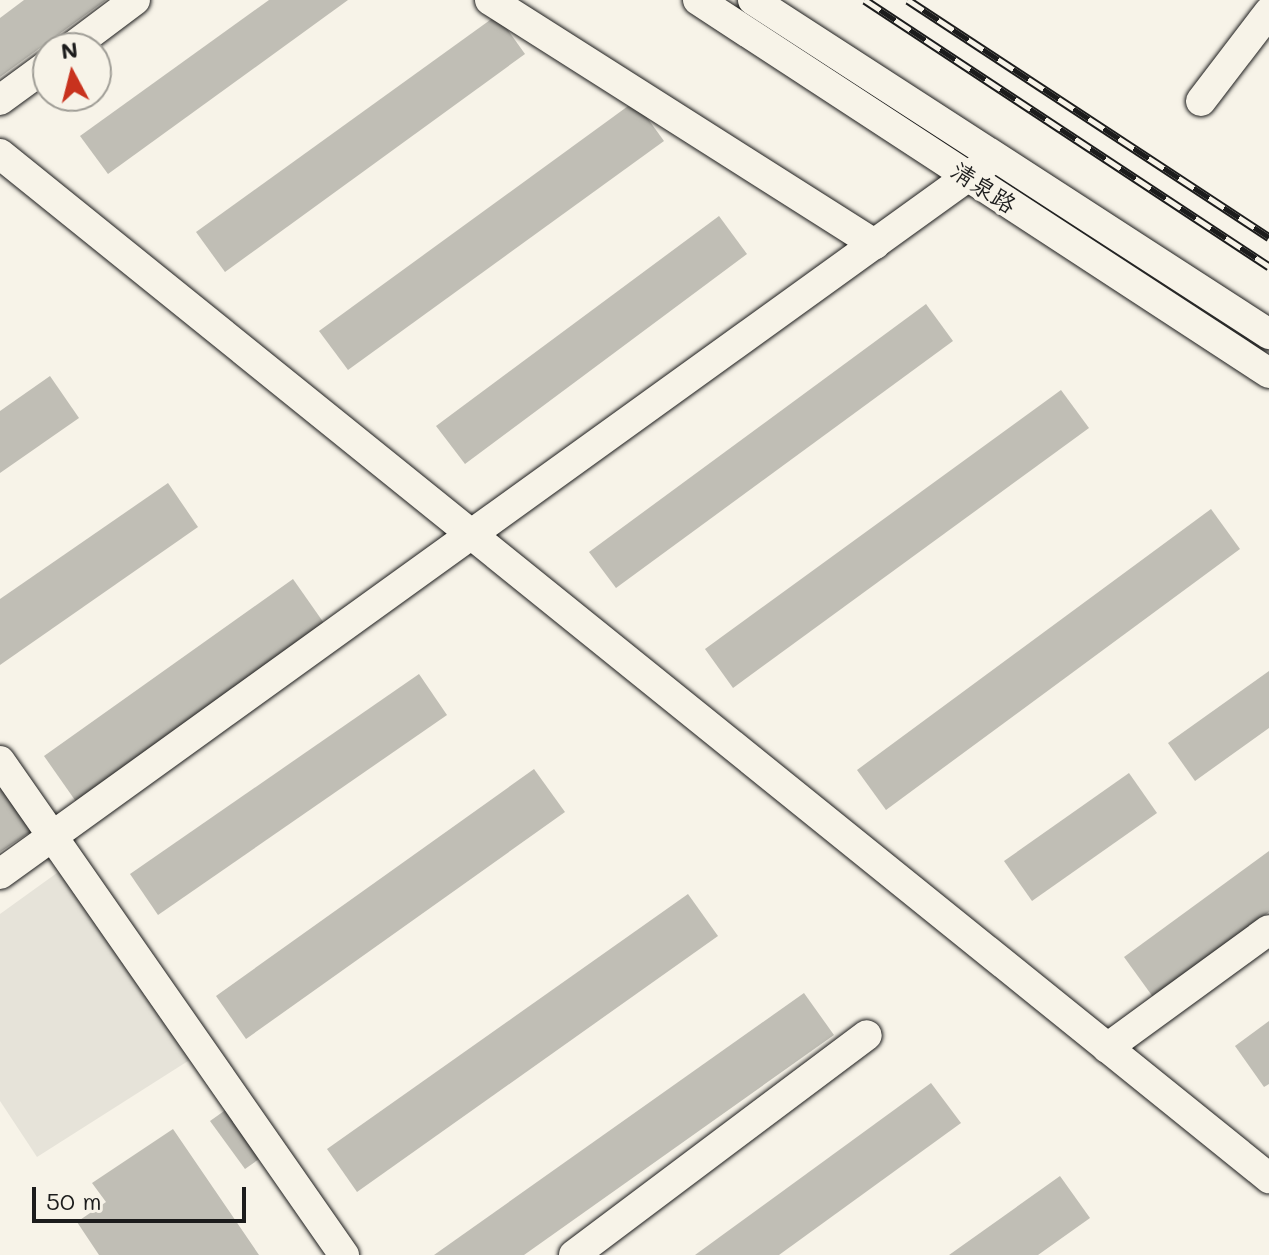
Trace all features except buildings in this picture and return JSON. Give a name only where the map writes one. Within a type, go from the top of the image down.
[{"type":"street","points":[[92,32],[135,0]]},
{"type":"street","points":[[490,0],[875,244]]},
{"type":"street","name":"清泉路","points":[[698,0],[1269,373]]},
{"type":"street","name":"清泉路","points":[[753,0],[1269,334]]},
{"type":"street","points":[[1201,101],[1269,11],[1256,0]]},
{"type":"street","points":[[0,100],[32,77]]},
{"type":"street","points":[[0,154],[1269,1178]]},
{"type":"street","points":[[0,874],[995,157]]},
{"type":"street","points":[[0,761],[344,1255]]},
{"type":"street","points":[[1107,1048],[1269,930]]},
{"type":"street","points":[[574,1255],[867,1035]]},
{"type":"shaded area","points":[[68,865],[199,1054],[37,1157],[0,1101],[0,914]]},
{"type":"railway","points":[[865,0],[1269,266]]},
{"type":"railway","points":[[908,0],[1269,237]]}]
